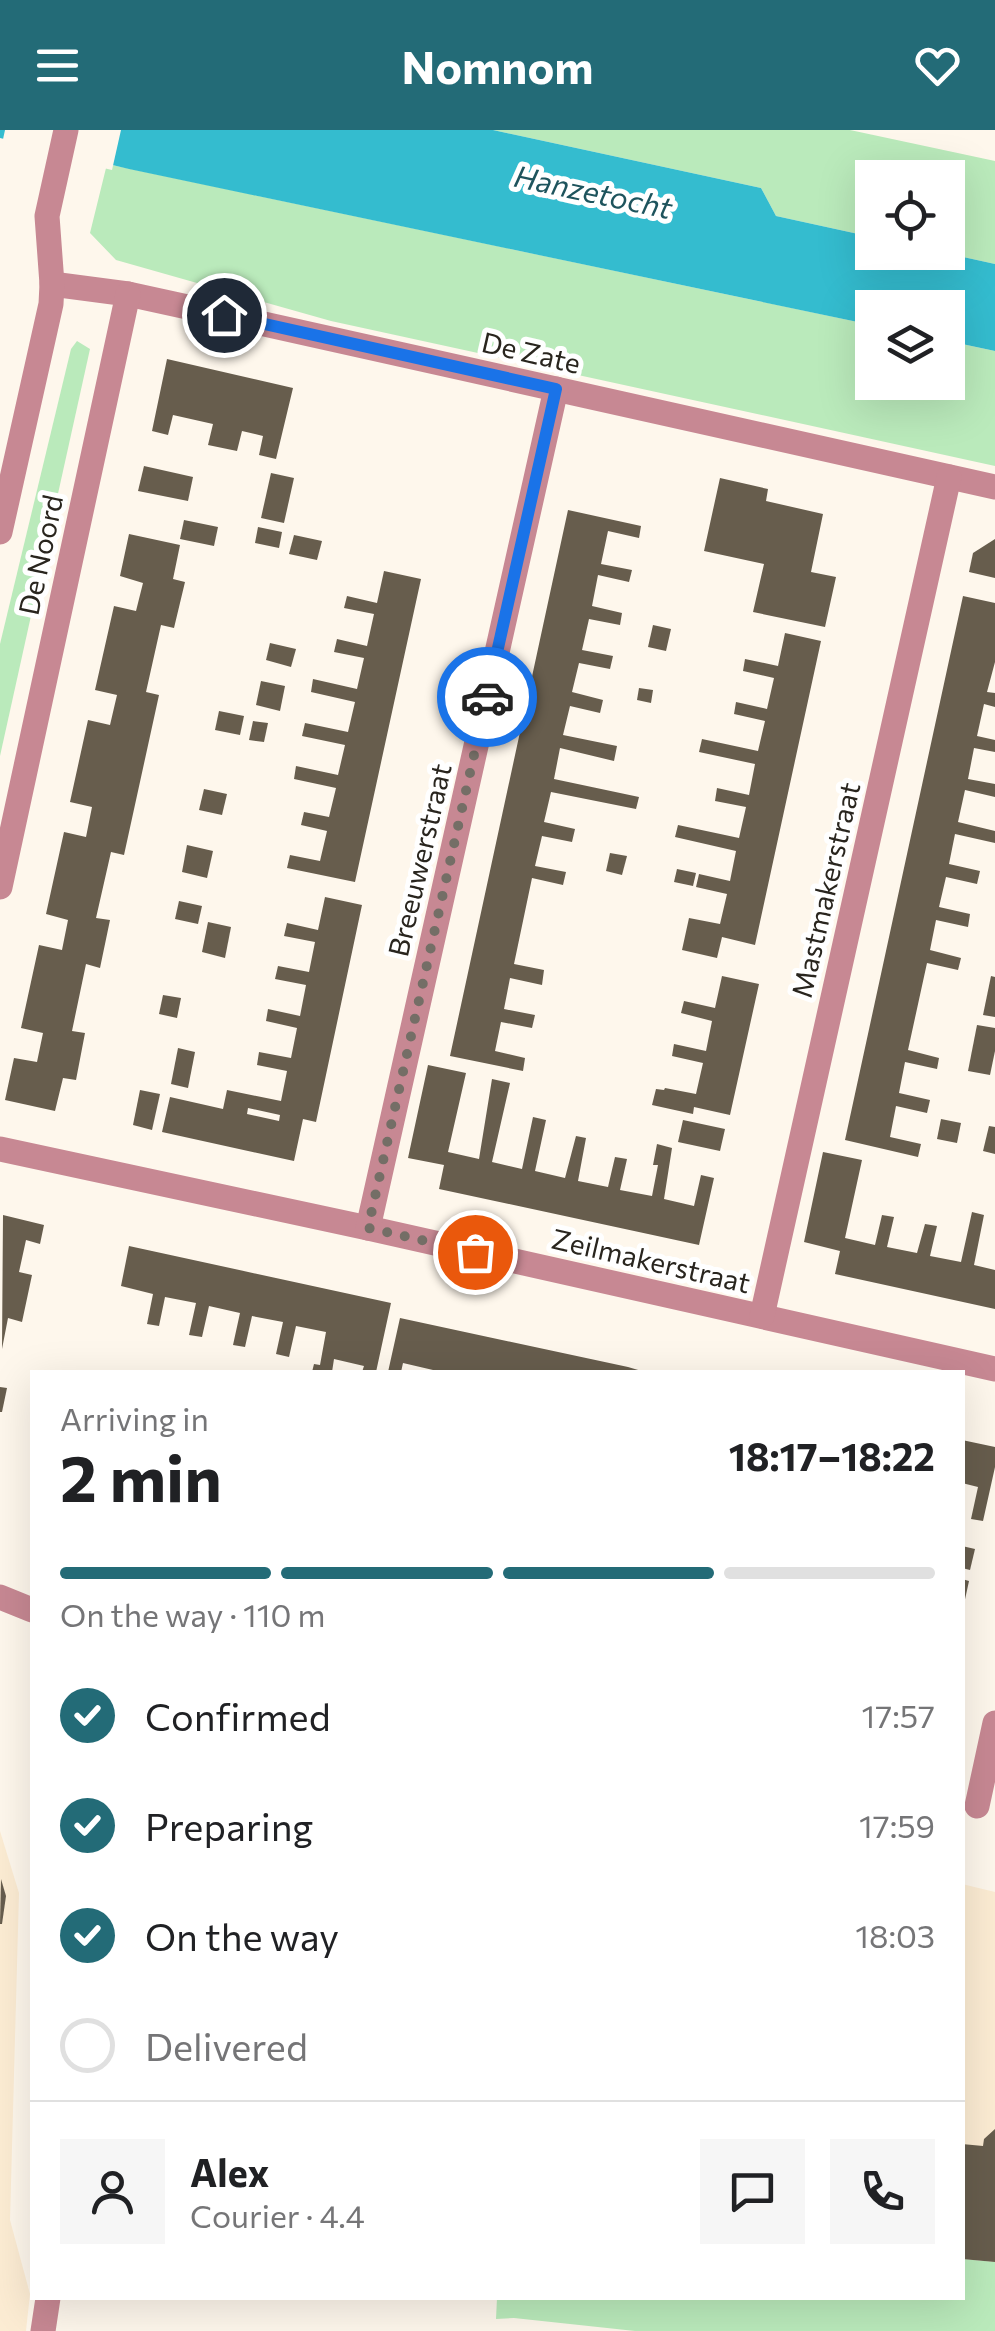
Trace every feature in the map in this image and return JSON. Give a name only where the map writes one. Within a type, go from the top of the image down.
[{"type":"street","name":"De Noord","points":[[0,532],[52,284],[47,216],[66,130]]},
{"type":"street","name":"De Zate","points":[[52,284],[128,294],[995,487]]},
{"type":"street","name":"De Noord","points":[[0,887],[128,294]]},
{"type":"street","name":"Breeuwerstraat","points":[[368,1228],[556,389]]},
{"type":"street","name":"Mastmakerstraat","points":[[762,1316],[950,477]]},
{"type":"street","name":"Zeilmakerstraat","points":[[0,1149],[995,1370]]},
{"type":"street","points":[[0,1597],[30,1609]]},
{"type":"street","points":[[978,1807],[995,1723]]},
{"type":"shaded area","points":[[0,1831],[19,1893],[10,2220],[30,2294],[26,2331],[0,2331]]},
{"type":"shaded area","points":[[965,1885],[995,1892],[995,2262],[965,2258]]},
{"type":"green space","points":[[493,130],[850,130],[995,161],[995,264],[965,257],[965,160],[855,160],[855,233],[776,216],[761,188]]},
{"type":"green space","points":[[107,164],[855,321],[855,400],[965,400],[965,345],[995,351],[995,466],[331,321],[116,260],[90,233]]},
{"type":"green space","points":[[77,341],[90,349],[0,756],[0,644],[71,349]]},
{"type":"green space","points":[[965,2259],[995,2262],[995,2331],[635,2331],[496,2319],[497,2300],[965,2300]]},
{"type":"water","name":"Hanzetocht","points":[[0,130],[493,130],[761,188],[776,216],[855,233],[855,270],[965,270],[965,257],[995,264],[995,351],[965,345],[965,290],[855,290],[855,321],[129,169],[0,138]]},
{"type":"pier","points":[[5,130],[121,130],[112,170],[2,144]]},
{"type":"building","points":[[167,359],[293,388],[276,459],[259,455],[263,436],[242,431],[237,451],[208,445],[213,424],[173,415],[168,435],[152,431]]},
{"type":"building","points":[[144,466],[193,477],[188,501],[138,491]]},
{"type":"building","points":[[271,473],[294,478],[284,523],[261,518]]},
{"type":"building","points":[[720,478],[768,489],[766,501],[823,514],[811,572],[836,577],[825,627],[753,612],[764,564],[704,551]]},
{"type":"building","points":[[568,510],[641,526],[639,538],[608,531],[601,564],[632,570],[629,582],[598,575],[592,606],[622,613],[620,625],[589,619],[582,650],[613,656],[610,669],[579,663],[572,692],[603,700],[600,713],[570,706],[563,735],[617,746],[614,761],[560,748],[554,779],[639,797],[636,809],[551,792],[544,822],[575,829],[572,842],[542,836],[535,866],[566,872],[563,885],[532,878],[514,964],[544,970],[542,985],[510,978],[504,1009],[535,1015],[532,1028],[501,1022],[495,1051],[525,1058],[523,1071],[450,1056]]},
{"type":"building","points":[[184,520],[218,527],[214,546],[180,539]]},
{"type":"building","points":[[258,527],[282,532],[279,548],[255,543]]},
{"type":"building","points":[[129,534],[180,545],[173,579],[185,582],[174,628],[161,625],[146,692],[159,695],[124,855],[111,852],[96,918],[110,920],[100,968],[86,964],[72,1031],[85,1033],[76,1080],[63,1078],[55,1111],[5,1100],[14,1058],[37,1062],[43,1033],[21,1028],[39,945],[62,950],[68,920],[46,914],[64,832],[86,837],[92,807],[70,802],[88,720],[110,725],[117,695],[95,690],[114,606],[136,611],[143,583],[120,576]]},
{"type":"building","points":[[294,535],[322,541],[317,560],[289,554]]},
{"type":"building","points":[[995,539],[995,578],[969,572],[973,553]]},
{"type":"building","points":[[384,571],[421,579],[355,882],[287,868],[290,855],[320,861],[327,831],[301,825],[304,812],[329,817],[336,788],[294,779],[296,766],[338,775],[345,745],[302,736],[305,723],[348,732],[355,702],[311,692],[313,679],[357,689],[364,658],[334,652],[337,639],[367,646],[374,614],[344,608],[347,596],[377,603]]},
{"type":"building","points":[[963,596],[995,603],[995,662],[987,692],[995,693],[995,707],[984,704],[977,736],[995,740],[995,752],[974,748],[968,779],[995,784],[995,797],[965,790],[958,822],[995,831],[995,843],[955,834],[949,864],[980,871],[977,884],[946,877],[939,907],[970,914],[968,927],[936,920],[930,950],[961,958],[958,970],[927,963],[908,1050],[939,1058],[937,1069],[905,1062],[899,1093],[930,1100],[927,1113],[896,1106],[890,1137],[921,1144],[918,1157],[845,1140]]},
{"type":"building","points":[[653,625],[671,629],[666,651],[648,647]]},
{"type":"building","points":[[785,633],[821,641],[755,945],[722,937],[717,958],[682,950],[689,918],[720,924],[727,894],[696,887],[699,874],[730,881],[736,851],[675,837],[678,825],[739,838],[746,807],[715,801],[717,788],[749,795],[755,764],[699,752],[702,739],[758,751],[765,721],[734,714],[736,702],[767,709],[774,678],[743,671],[745,659],[778,666]]},
{"type":"building","points":[[270,643],[296,649],[291,667],[266,660]]},
{"type":"building","points":[[261,681],[285,686],[280,711],[256,705]]},
{"type":"building","points":[[639,688],[653,690],[651,703],[637,700]]},
{"type":"building","points":[[219,711],[244,716],[240,735],[215,730]]},
{"type":"building","points":[[253,721],[268,723],[264,742],[249,740]]},
{"type":"building","points":[[204,789],[227,794],[222,815],[199,810]]},
{"type":"building","points":[[187,845],[213,851],[207,878],[182,872]]},
{"type":"building","points":[[610,853],[627,856],[622,875],[606,871]]},
{"type":"building","points":[[677,869],[696,873],[693,886],[674,882]]},
{"type":"building","points":[[325,897],[362,905],[316,1122],[303,1119],[294,1161],[162,1132],[170,1097],[223,1109],[227,1090],[281,1101],[287,1071],[257,1065],[259,1052],[291,1058],[297,1028],[266,1021],[268,1009],[300,1016],[306,985],[275,979],[278,966],[309,972],[315,942],[284,936],[287,923],[318,930]],"holes":[[[248,1108],[280,1115],[279,1121],[247,1114]]]},
{"type":"building","points":[[179,901],[202,906],[198,924],[175,919]]},
{"type":"building","points":[[208,922],[231,927],[225,958],[202,952]]},
{"type":"building","points":[[722,976],[759,984],[730,1115],[694,1107],[693,1114],[652,1105],[656,1089],[696,1094],[703,1063],[672,1056],[674,1044],[706,1051],[712,1021],[681,1013],[684,1001],[715,1008]]},
{"type":"building","points":[[991,976],[995,977],[995,1017],[983,1015]]},
{"type":"building","points":[[163,995],[181,998],[177,1018],[159,1014]]},
{"type":"building","points":[[977,1025],[995,1028],[990,1075],[968,1071]]},
{"type":"building","points":[[178,1048],[195,1052],[188,1088],[171,1084]]},
{"type":"building","points":[[428,1065],[466,1073],[448,1152],[479,1159],[492,1079],[510,1083],[492,1162],[522,1169],[533,1117],[546,1120],[535,1171],[565,1178],[576,1136],[586,1138],[578,1181],[608,1187],[615,1157],[627,1159],[620,1190],[652,1196],[658,1165],[653,1165],[657,1144],[672,1148],[664,1199],[694,1206],[701,1175],[714,1178],[699,1245],[439,1189],[444,1165],[408,1158]]},
{"type":"building","points":[[140,1090],[160,1094],[152,1130],[133,1125]]},
{"type":"building","points":[[941,1119],[961,1123],[957,1143],[937,1139]]},
{"type":"building","points":[[683,1120],[725,1129],[720,1151],[678,1142]]},
{"type":"building","points":[[989,1126],[995,1127],[995,1154],[983,1151]]},
{"type":"building","points":[[823,1152],[862,1160],[845,1238],[875,1245],[882,1215],[894,1217],[887,1247],[917,1253],[925,1224],[937,1226],[930,1256],[961,1262],[972,1212],[984,1215],[974,1265],[995,1270],[995,1309],[835,1274],[840,1251],[804,1242]]},
{"type":"building","points":[[3,1215],[44,1225],[40,1244],[26,1240],[19,1272],[32,1275],[22,1322],[8,1318],[2,1349]]},
{"type":"building","points":[[129,1246],[391,1303],[376,1370],[363,1370],[364,1366],[334,1359],[332,1370],[312,1370],[314,1364],[320,1365],[326,1332],[296,1326],[289,1357],[276,1354],[283,1322],[252,1316],[245,1347],[233,1345],[240,1313],[209,1306],[202,1337],[189,1335],[196,1303],[165,1297],[159,1326],[147,1324],[153,1294],[121,1286]]},
{"type":"building","points":[[400,1318],[638,1370],[433,1370],[403,1363],[401,1370],[388,1370]]},
{"type":"building","points":[[0,1387],[7,1388],[2,1412],[0,1412]]},
{"type":"building","points":[[965,1441],[995,1447],[995,1467],[983,1521],[971,1519],[978,1487],[965,1484]]},
{"type":"building","points":[[965,1547],[975,1549],[970,1570],[965,1569]]},
{"type":"building","points":[[1,1879],[6,1896],[0,1924]]},
{"type":"building","points":[[995,2129],[995,2262],[965,2259],[965,2144],[983,2146],[984,2139]]},
{"type":"way so far","points":[[475,1252],[368,1228],[487,697]]},
{"type":"route","points":[[224,315],[556,389],[487,697]]}]
